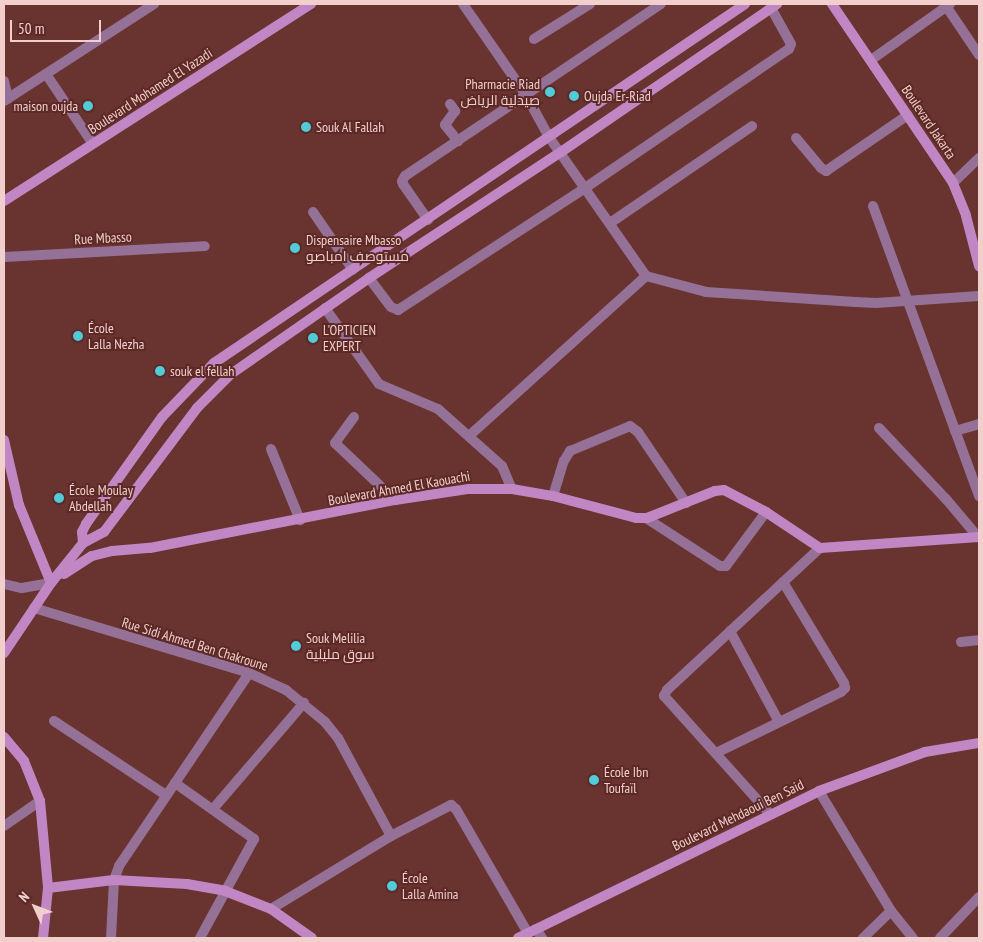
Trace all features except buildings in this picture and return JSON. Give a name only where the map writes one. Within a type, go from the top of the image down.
[{"type":"street","points":[[4,81],[6,100],[154,4]]},
{"type":"street","name":"Boulevard Mohamed El Yazadi","points":[[4,201],[311,4]]},
{"type":"street","points":[[463,4],[526,95],[549,136],[646,276],[673,284],[730,294],[876,303],[979,296]]},
{"type":"street","points":[[534,39],[590,4]]},
{"type":"street","points":[[428,220],[402,180],[662,4]]},
{"type":"street","points":[[83,543],[82,532],[91,516],[162,416],[200,375],[233,348],[428,220],[745,4]]},
{"type":"street","name":"Boulevard Jakarta","points":[[832,4],[953,183],[978,251],[979,266]]},
{"type":"street","points":[[871,60],[948,5],[979,54]]},
{"type":"street","points":[[4,654],[51,583],[83,543],[104,532],[179,430],[218,386],[369,278],[560,152],[774,6],[790,44],[789,49],[585,188],[398,310],[391,307],[369,278]]},
{"type":"street","points":[[46,74],[93,144]]},
{"type":"street","points":[[450,104],[455,111],[445,125],[458,141]]},
{"type":"street","points":[[796,138],[826,171],[908,115]]},
{"type":"street","points":[[610,223],[752,126]]},
{"type":"street","points":[[953,183],[979,158]]},
{"type":"street","points":[[873,206],[979,496]]},
{"type":"street","points":[[312,212],[352,270]]},
{"type":"street","name":"Rue Mbasso","points":[[4,257],[204,246]]},
{"type":"street","points":[[469,436],[646,276]]},
{"type":"street","points":[[326,308],[379,384],[432,405],[502,466],[512,489]]},
{"type":"street","points":[[354,417],[336,441],[336,446],[395,500]]},
{"type":"street","points":[[955,430],[979,424]]},
{"type":"street","points":[[553,496],[564,461],[570,451],[630,426],[638,432],[686,504]]},
{"type":"street","points":[[879,428],[946,499],[978,537]]},
{"type":"street","points":[[4,440],[4,452],[20,505],[51,583]]},
{"type":"street","points":[[270,449],[300,520]]},
{"type":"street","name":"Boulevard Ahmed El Kaouachi","points":[[51,583],[80,561],[92,556],[150,548],[395,500],[469,489],[512,489],[553,496],[624,517],[646,518],[686,504],[715,491],[724,490],[766,512],[820,548]]},
{"type":"street","points":[[646,518],[720,566],[726,566],[766,512]]},
{"type":"street","points":[[770,814],[664,696],[667,690],[820,548],[978,537]]},
{"type":"street","points":[[716,753],[841,692],[845,688],[782,582]]},
{"type":"street","points":[[4,584],[22,588],[51,583]]},
{"type":"street","name":"Rue Sidi Ahmed Ben Chakroune","points":[[34,608],[250,673],[278,685],[304,703],[338,738],[391,836]]},
{"type":"street","points":[[730,631],[779,722]]},
{"type":"street","points":[[961,642],[979,640]]},
{"type":"street","points":[[111,938],[114,880],[128,850],[250,673]]},
{"type":"street","points":[[213,809],[304,703]]},
{"type":"street","points":[[54,721],[166,795]]},
{"type":"street","points":[[4,736],[24,760],[40,801],[48,888],[43,938]]},
{"type":"street","name":"Boulevard Mehdaoui Ben Said","points":[[518,938],[820,791],[925,752],[979,743]]},
{"type":"street","points":[[175,783],[254,839],[200,938]]},
{"type":"street","points":[[820,791],[891,910],[913,938]]},
{"type":"street","points":[[4,826],[40,801]]},
{"type":"street","points":[[271,909],[391,836],[451,805],[456,809],[532,931],[542,938]]},
{"type":"street","points":[[48,888],[114,880],[187,884],[225,891],[271,909],[312,938]]},
{"type":"street","points":[[940,938],[979,897]]},
{"type":"street","points":[[863,938],[891,910]]},
{"type":"place","name":"Pharmacie Riad صيدلية الرياض","points":[[550,92]]},
{"type":"place","name":"Oujda Er-Riad","points":[[574,96]]},
{"type":"place","name":"maison oujda","points":[[88,106]]},
{"type":"place","name":"Souk Al Fallah","points":[[306,127]]},
{"type":"place","name":"Dispensaire Mbasso مستوصف امباصو","points":[[295,248]]},
{"type":"place","name":"École Lalla Nezha","points":[[78,336]]},
{"type":"place","name":"L'OPTICIEN EXPERT","points":[[313,338]]},
{"type":"place","name":"souk el fellah","points":[[160,371]]},
{"type":"place","name":"École Moulay Abdellah","points":[[59,498]]},
{"type":"place","name":"Souk Melilia سوق مليلية","points":[[296,646]]},
{"type":"place","name":"École Ibn Toufaïl","points":[[594,780]]},
{"type":"place","name":"École Lalla Amina","points":[[392,886]]}]
